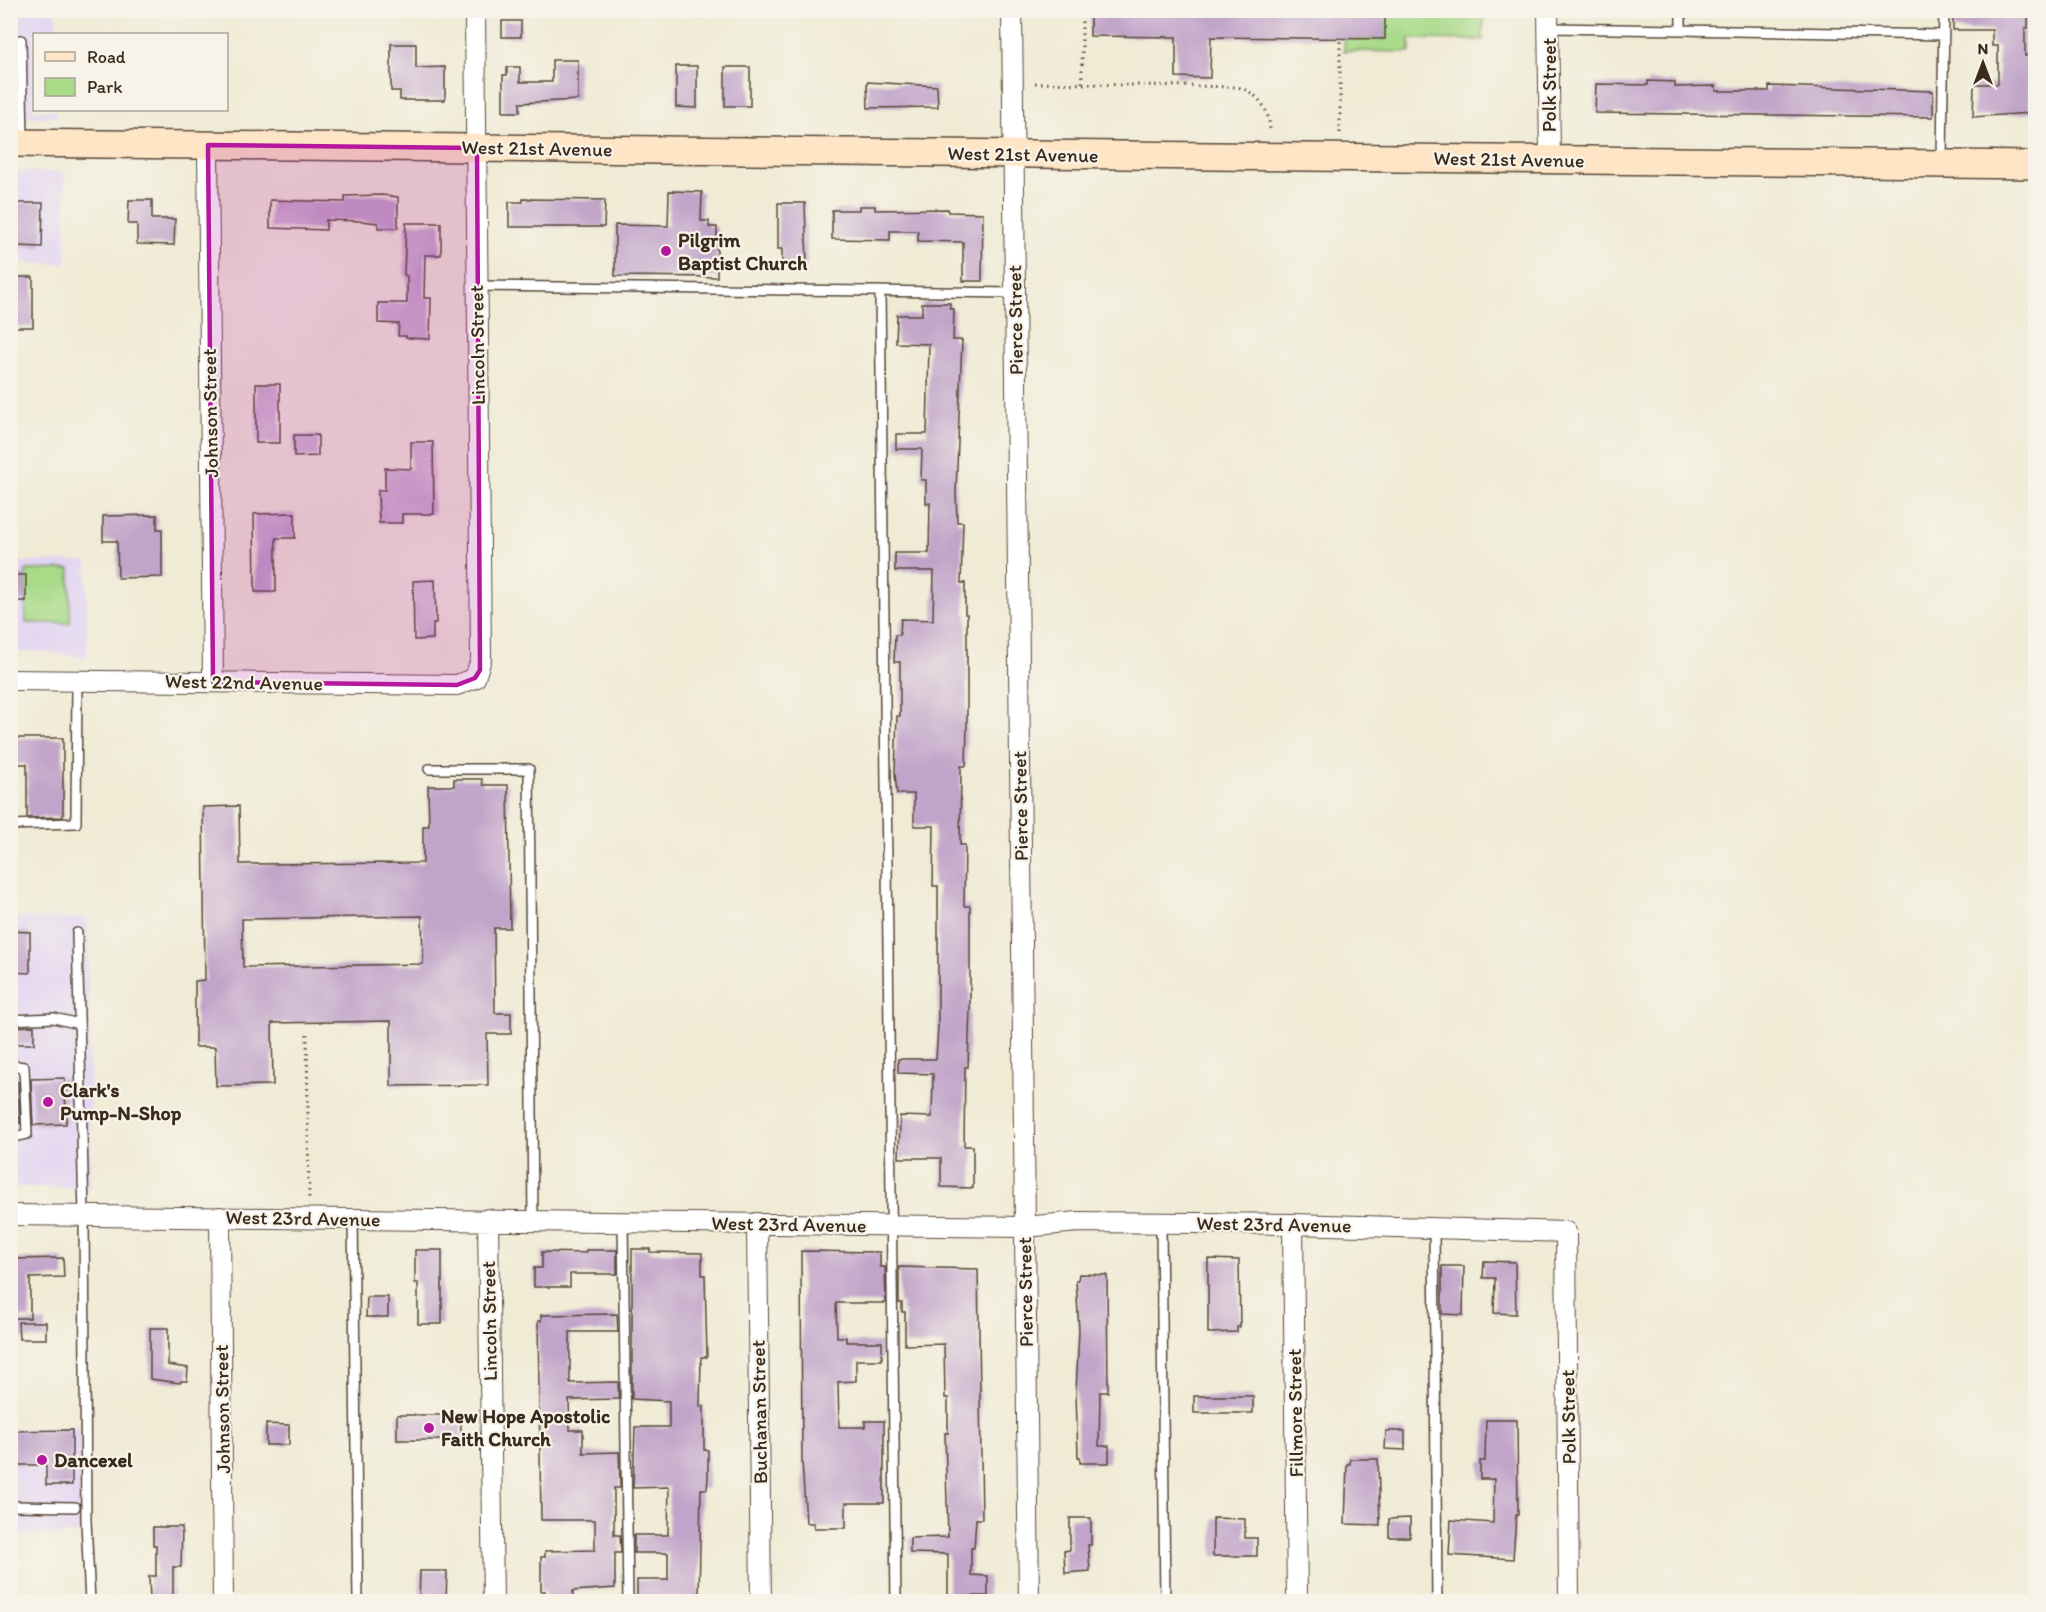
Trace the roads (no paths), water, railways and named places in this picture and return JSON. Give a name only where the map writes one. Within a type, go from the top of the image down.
[{"type":"street","name":"Lincoln Street","points":[[475,678],[481,659],[476,10]]},
{"type":"street","name":"Pierce Street","points":[[1012,10],[1029,1602]]},
{"type":"street","name":"Polk Street","points":[[1549,19],[1550,160]]},
{"type":"street","name":"West 21st Avenue","points":[[17,143],[2036,165]]},
{"type":"street","name":"Johnson Street","points":[[208,145],[213,682]]},
{"type":"street","name":"West 22nd Avenue","points":[[10,680],[457,685],[475,678]]},
{"type":"street","name":"West 23rd Avenue","points":[[10,1215],[1025,1227],[1078,1222],[1161,1222],[1566,1232]]},
{"type":"street","name":"Johnson Street","points":[[220,1217],[224,1602]]},
{"type":"street","name":"Lincoln Street","points":[[488,1220],[493,1602]]},
{"type":"street","name":"Buchanan Street","points":[[757,1223],[761,1602]]},
{"type":"street","name":"Fillmore Street","points":[[1293,1224],[1297,1602]]},
{"type":"street","name":"Polk Street","points":[[1566,1232],[1569,1602]]},
{"type":"lane","points":[[1681,10],[1681,30]]},
{"type":"lane","points":[[1942,164],[1944,10]]},
{"type":"lane","points":[[1549,19],[1681,30],[1944,35]]},
{"type":"lane","points":[[10,40],[21,40],[17,143]]},
{"type":"lane","points":[[477,286],[1015,293]]},
{"type":"lane","points":[[880,291],[896,1602]]},
{"type":"lane","points":[[10,825],[76,823],[77,680]]},
{"type":"lane","points":[[429,769],[529,769],[532,1220]]},
{"type":"lane","points":[[77,933],[84,1215],[86,1521],[90,1602]]},
{"type":"lane","points":[[10,1020],[54,1018],[80,1024]]},
{"type":"lane","points":[[10,1065],[24,1067],[27,1134],[10,1138]]},
{"type":"lane","points":[[352,1218],[358,1602]]},
{"type":"lane","points":[[623,1221],[628,1602]]},
{"type":"lane","points":[[1161,1222],[1165,1602]]},
{"type":"lane","points":[[1434,1227],[1437,1602]]},
{"type":"lane","points":[[10,1506],[75,1507]]},
{"type":"place","name":"Pilgrim Baptist Church","points":[[666,251]]},
{"type":"place","name":"Clark's Pump-N-Shop","points":[[48,1102]]},
{"type":"place","name":"New Hope Apostolic Faith Church","points":[[429,1428]]},
{"type":"place","name":"Dancexel","points":[[42,1460]]}]
